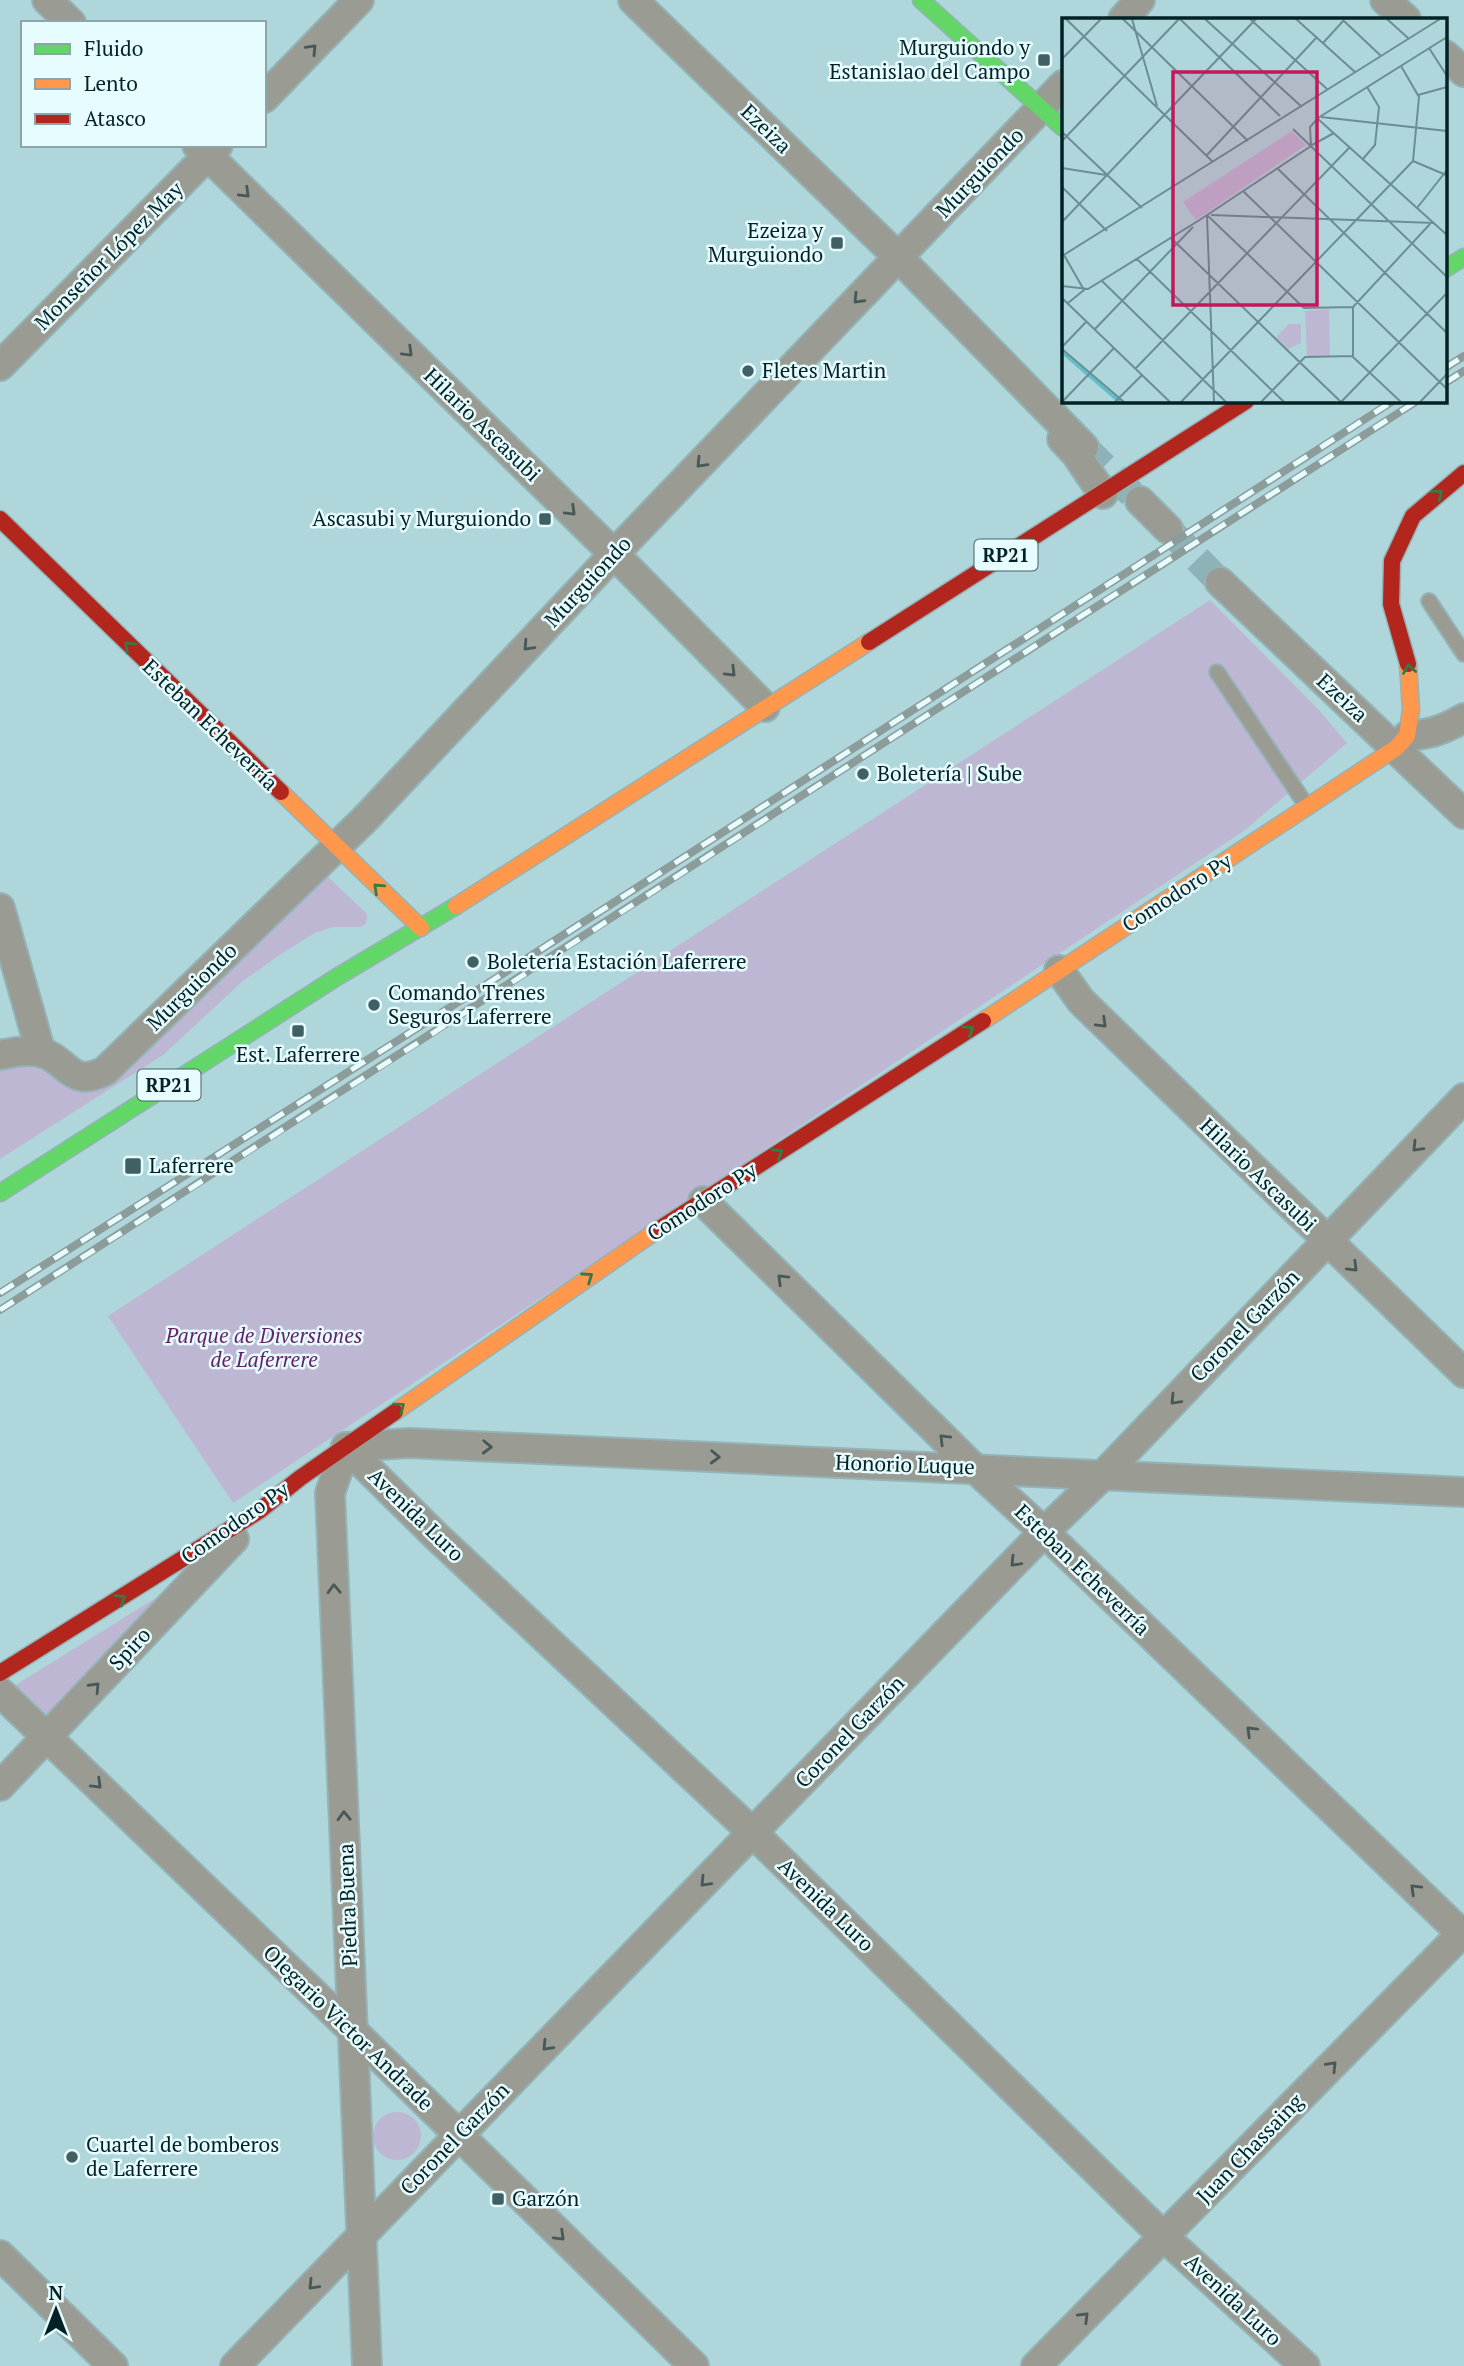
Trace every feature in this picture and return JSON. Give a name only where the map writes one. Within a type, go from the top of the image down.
[{"type":"main road","points":[[921,0],[1062,127]]},
{"type":"main road","points":[[1446,269],[1464,257]]},
{"type":"main road","name":"RP21","points":[[0,1193],[337,977],[421,928],[1244,402]]},
{"type":"main road","points":[[1401,742],[1411,710],[1411,684],[1408,661],[1391,604],[1392,561],[1413,516],[1464,474]]},
{"type":"main road","name":"Esteban Echeverría","points":[[0,519],[335,848],[421,928]]},
{"type":"main road","name":"Comodoro Py","points":[[0,1673],[259,1511],[400,1406],[703,1201],[894,1080],[1401,742]]},
{"type":"street","points":[[47,0],[69,21]]},
{"type":"street","points":[[266,96],[359,0]]},
{"type":"street","name":"Ezeiza","points":[[633,0],[898,257],[1084,447]]},
{"type":"street","points":[[1124,18],[1140,0]]},
{"type":"street","points":[[1385,0],[1405,18]]},
{"type":"street","points":[[1446,56],[1464,72]]},
{"type":"street","name":"Murguiondo","points":[[41,1052],[71,1074],[94,1077],[105,1071],[365,819],[614,554],[1062,86]]},
{"type":"street","name":"Monseñor López May","points":[[0,366],[207,149]]},
{"type":"street","name":"Hilario Ascasubi","points":[[207,149],[765,706]]},
{"type":"street","name":"Ezeiza","points":[[898,257],[902,278],[1076,454],[1103,494]]},
{"type":"street","points":[[1140,501],[1168,529]]},
{"type":"street","name":"Ezeiza","points":[[1220,582],[1401,742],[1464,814]]},
{"type":"street","name":"Comodoro Py","points":[[1401,742],[1445,729],[1464,718]]},
{"type":"street","points":[[0,908],[41,1052],[15,1051],[0,1055]]},
{"type":"street","name":"Hilario Ascasubi","points":[[1059,970],[1081,1002],[1464,1373]]},
{"type":"street","name":"Coronel Garzón","points":[[235,2366],[1044,1532],[1103,1475],[1464,1098]]},
{"type":"street","name":"Esteban Echeverría","points":[[703,1201],[974,1468],[1463,1933]]},
{"type":"street","name":"Honorio Luque","points":[[346,1447],[409,1444],[1464,1492]]},
{"type":"street","name":"Avenida Luro","points":[[346,1447],[435,1535],[753,1833],[1164,2237],[1305,2366]]},
{"type":"street","name":"Piedra Buena","points":[[346,1447],[330,1493],[367,2366]]},
{"type":"street","name":"Spiro","points":[[0,1786],[259,1511]]},
{"type":"street","name":"Olegario Victor Andrade","points":[[0,1692],[353,2031],[694,2366]]},
{"type":"street","name":"Juan Chassaing","points":[[1036,2366],[1463,1933]]},
{"type":"street","points":[[0,2255],[113,2366]]},
{"type":"lane","points":[[1429,601],[1464,654]]},
{"type":"lane","points":[[1217,672],[1307,806]]},
{"type":"green space","name":"Parque de Diversiones de Laferrere","points":[[1210,600],[1319,710],[1347,743],[1245,830],[233,1503],[108,1316]]},
{"type":"green space","points":[[321,875],[327,876],[367,914],[366,924],[361,927],[333,927],[315,933],[281,954],[243,981],[163,1055],[0,1159],[0,1069],[35,1068],[83,1090],[98,1088]]},
{"type":"green space","points":[[159,1596],[50,1712],[42,1714],[16,1697],[14,1686]]},
{"type":"green space","points":[[397,2112],[414,2119],[421,2136],[414,2153],[397,2160],[380,2153],[373,2136],[380,2119]]},
{"type":"tunnel","points":[[1084,447],[1132,494]]},
{"type":"tunnel","points":[[1168,529],[1220,582]]},
{"type":"railway","points":[[1446,367],[1464,356]]},
{"type":"railway","points":[[1446,382],[1464,371]]},
{"type":"railway","points":[[0,1293],[526,959],[1391,402]]},
{"type":"railway","points":[[0,1310],[1415,402]]},
{"type":"traffic: fast","points":[[921,0],[1062,127]]},
{"type":"traffic: fast","points":[[1446,268],[1464,257]]},
{"type":"traffic: fast","points":[[0,1193],[337,977],[456,906]]},
{"type":"traffic: slow","points":[[456,906],[869,642]]},
{"type":"traffic: slow","points":[[983,1021],[1396,748],[1407,736],[1411,710],[1408,664]]},
{"type":"traffic: slow","points":[[281,792],[421,928]]},
{"type":"traffic: slow","points":[[395,1412],[656,1231]]},
{"type":"traffic: jam","points":[[869,642],[1244,402]]},
{"type":"traffic: jam","points":[[1408,664],[1391,604],[1392,561],[1413,516],[1464,473]]},
{"type":"traffic: jam","points":[[0,519],[281,792]]},
{"type":"traffic: jam","points":[[656,1231],[983,1021]]},
{"type":"traffic: jam","points":[[0,1673],[259,1511],[300,1478],[395,1412]]},
{"type":"place","name":"Murguiondo y Estanislao del Campo","points":[[1044,60]]},
{"type":"place","name":"Ezeiza y Murguiondo","points":[[837,243]]},
{"type":"place","name":"Fletes Martin","points":[[748,371]]},
{"type":"place","name":"Ascasubi y Murguiondo","points":[[545,519]]},
{"type":"place","name":"Boletería | Sube","points":[[863,774]]},
{"type":"place","name":"Boletería Estación Laferrere","points":[[473,962]]},
{"type":"place","name":"Comando Trenes Seguros Laferrere","points":[[374,1005]]},
{"type":"place","name":"Est. Laferrere","points":[[298,1031]]},
{"type":"place","name":"Laferrere","points":[[133,1166]]},
{"type":"place","name":"Cuartel de bomberos de Laferrere","points":[[72,2157]]},
{"type":"place","name":"Garzón","points":[[498,2199]]}]
